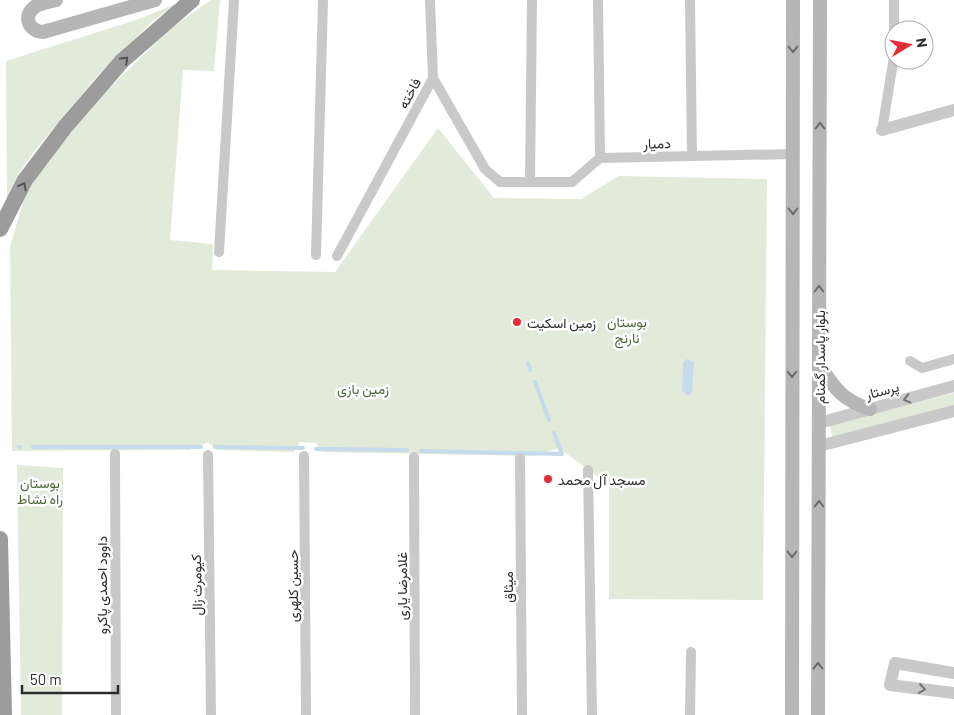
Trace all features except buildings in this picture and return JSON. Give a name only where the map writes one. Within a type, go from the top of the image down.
[{"type":"highway","points":[[0,229],[25,180],[65,127],[122,61],[192,0]]},
{"type":"highway","points":[[0,539],[4,715]]},
{"type":"main road","points":[[56,0],[36,6],[30,11],[28,19],[30,26],[36,31],[43,32],[156,0]]},
{"type":"main road","points":[[113,0],[120,4],[141,4]]},
{"type":"main road","name":"بلوار پاسدار گمنام","points":[[792,715],[793,0]]},
{"type":"main road","name":"بلوار پاسدار گمنام","points":[[818,715],[819,446],[824,421],[819,364],[820,0]]},
{"type":"main road","points":[[819,364],[831,384],[845,398],[870,408]]},
{"type":"street","points":[[219,252],[234,0]]},
{"type":"street","points":[[316,255],[323,0]]},
{"type":"street","points":[[430,0],[433,78]]},
{"type":"street","points":[[532,0],[530,182],[572,182],[600,158],[598,0]]},
{"type":"street","points":[[690,0],[692,156]]},
{"type":"street","points":[[894,0],[894,57],[882,130],[954,110]]},
{"type":"street","name":"فاخته","points":[[433,78],[485,169],[500,182],[530,182]]},
{"type":"street","name":"فاخته","points":[[336,256],[433,78]]},
{"type":"street","name":"دمیار","points":[[600,158],[793,154]]},
{"type":"street","points":[[910,360],[922,368],[954,359]]},
{"type":"street","name":"پرستار","points":[[824,421],[954,386]]},
{"type":"street","points":[[819,446],[954,411]]},
{"type":"street","points":[[824,421],[824,434],[828,440],[835,442]]},
{"type":"street","name":"داوود احمدی پاکرو","points":[[115,454],[116,715]]},
{"type":"street","name":"کیومرث زال","points":[[208,455],[211,715]]},
{"type":"street","name":"حسین کلهری","points":[[304,456],[306,715]]},
{"type":"street","name":"غلامرضا یاری","points":[[414,457],[416,715]]},
{"type":"street","name":"میثاق","points":[[520,458],[522,715]]},
{"type":"street","points":[[588,470],[592,715]]},
{"type":"street","points":[[690,715],[691,652]]},
{"type":"street","points":[[954,673],[895,664],[890,685],[954,693]]},
{"type":"green space","name":"بوستان نارنج","points":[[211,0],[220,0],[214,71],[183,70],[170,240],[213,244],[212,270],[335,272],[438,128],[494,198],[581,199],[619,176],[767,179],[763,600],[609,599],[609,485],[559,448],[534,456],[321,452],[316,443],[300,442],[294,452],[217,450],[208,442],[189,450],[12,451],[10,247],[25,195],[37,173],[102,95],[172,27]]},
{"type":"green space","points":[[183,1],[155,19],[97,76],[32,154],[18,175],[7,200],[6,61],[139,19]]},
{"type":"green space","points":[[954,393],[954,406],[832,437],[830,425]]},
{"type":"green space","name":"بوستان راه نشاط","points":[[17,465],[63,468],[62,715],[21,715]]},
{"type":"water","points":[[686,359],[694,362],[692,392],[688,395],[682,391],[683,363]]},
{"type":"waterway","points":[[528,363],[530,370]]},
{"type":"waterway","points":[[535,382],[549,420]]},
{"type":"waterway","points":[[421,451],[562,454],[554,433]]},
{"type":"waterway","points":[[33,447],[201,447]]},
{"type":"waterway","points":[[215,447],[303,448]]},
{"type":"waterway","points":[[316,449],[407,450]]},
{"type":"place","name":"زمین اسکیت","points":[[517,322]]},
{"type":"place","name":"مسجد آل محمد","points":[[548,479]]},
{"type":"park label","name":"زمین بازی","points":[[363,388]]}]
